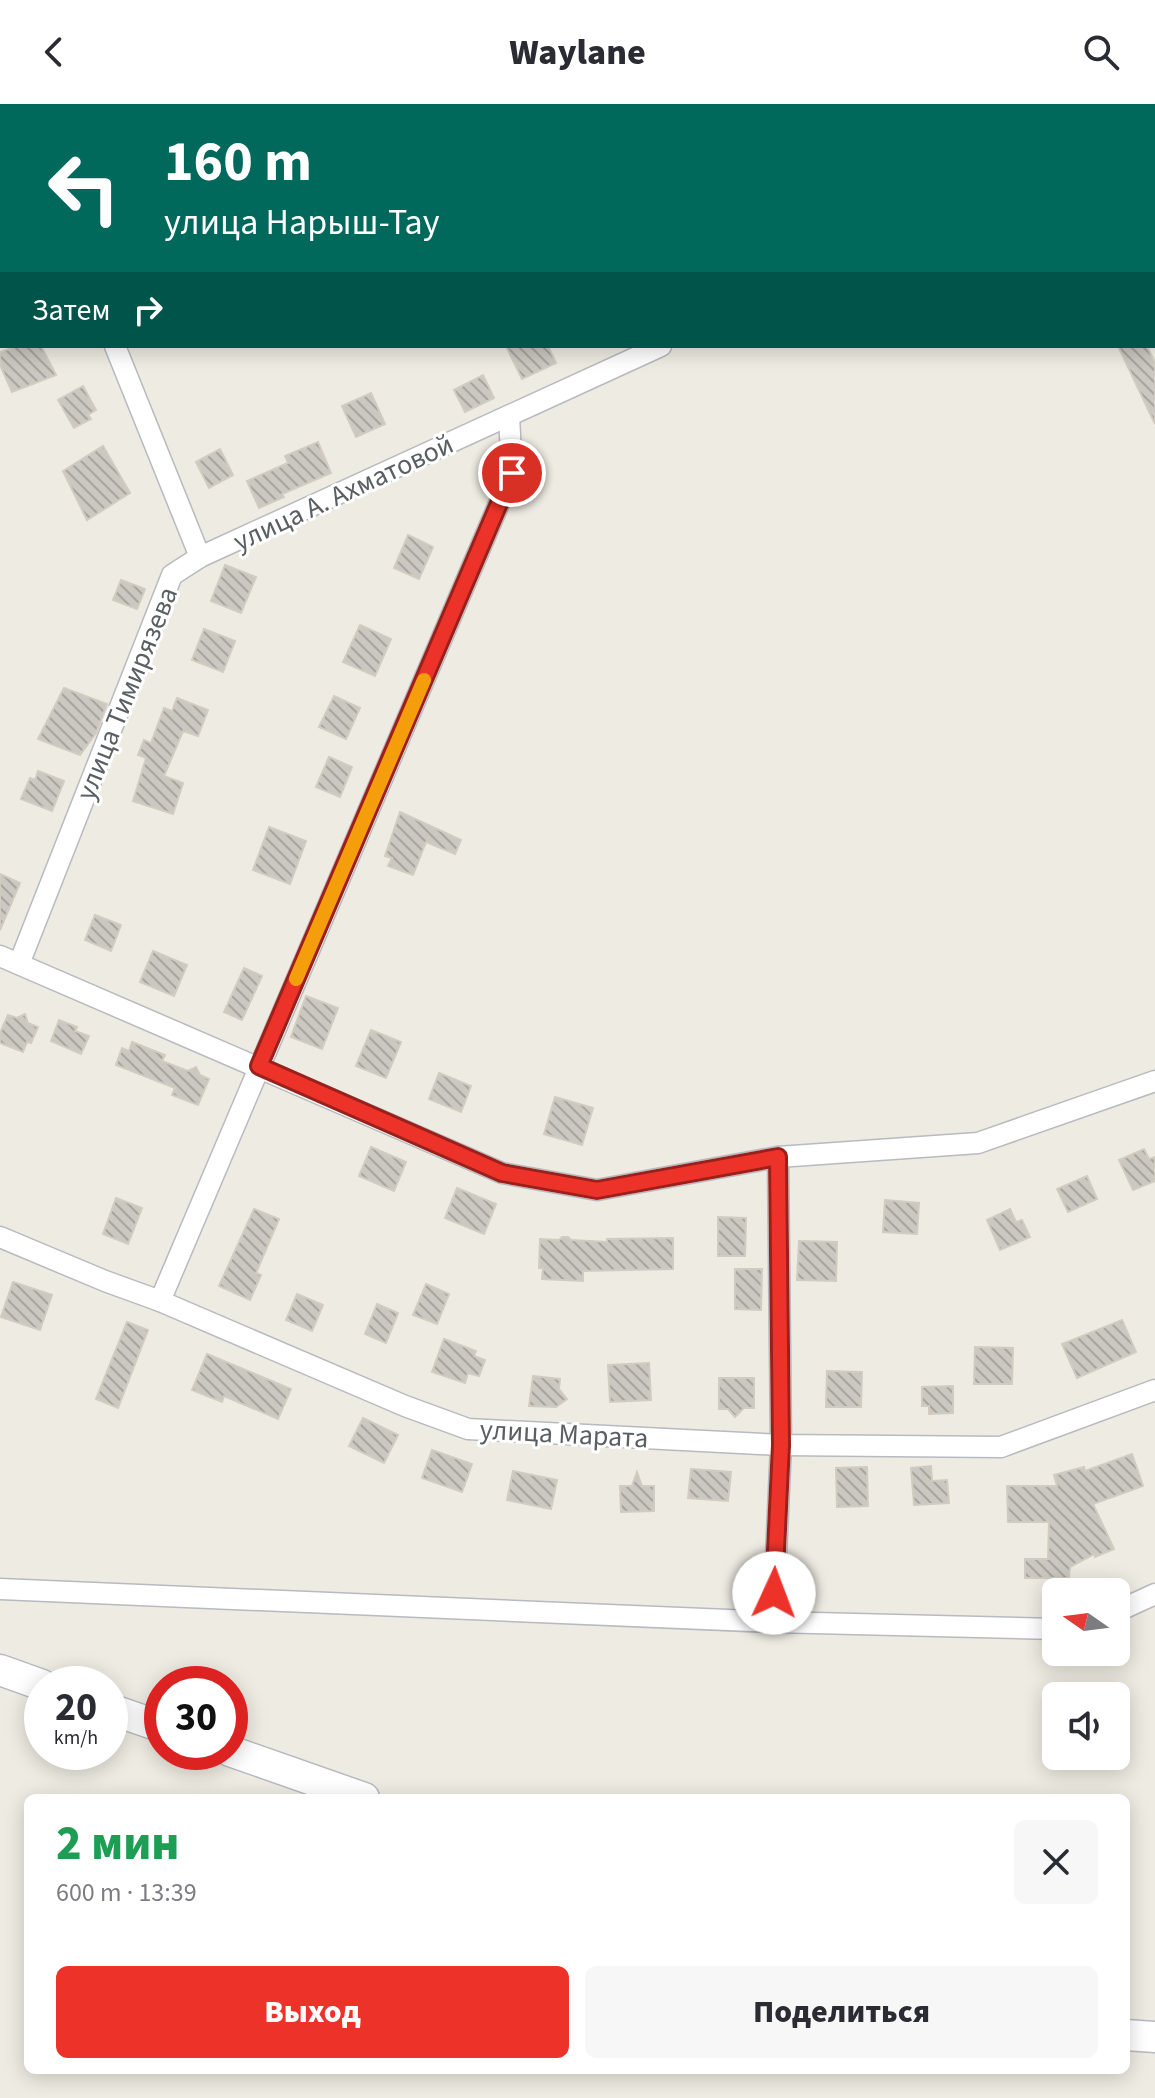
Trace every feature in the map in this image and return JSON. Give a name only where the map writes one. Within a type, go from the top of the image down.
[{"type":"main road","points":[[0,1670],[24,1679]]},
{"type":"main road","points":[[248,1757],[353,1794]]},
{"type":"main road","points":[[1130,2035],[1155,2037]]},
{"type":"street","name":"улица Тимирязева","points":[[10,960],[172,575],[200,557],[116,348]]},
{"type":"street","name":"улица А. Ахматовой","points":[[200,557],[657,348]]},
{"type":"street","points":[[160,1301],[512,473],[509,416]]},
{"type":"street","points":[[10,960],[502,1173],[597,1190],[778,1157],[978,1143],[1155,1081]]},
{"type":"street","points":[[773,1622],[781,1445],[778,1157]]},
{"type":"street","name":"улица Марата","points":[[0,1237],[160,1301],[405,1406],[468,1429],[781,1445],[1001,1447],[1155,1390]]},
{"type":"street","points":[[0,1589],[773,1622],[1042,1629]]},
{"type":"street","points":[[1130,1606],[1155,1594]]},
{"type":"building","points":[[12,348],[42,348],[56,375],[12,392],[0,365],[0,352]]},
{"type":"building","points":[[507,348],[549,348],[556,363],[522,379]]},
{"type":"building","points":[[1119,348],[1148,348],[1155,363],[1155,424]]},
{"type":"building","points":[[483,375],[494,398],[465,412],[454,390]]},
{"type":"building","points":[[83,386],[96,410],[88,415],[91,419],[74,428],[58,400]]},
{"type":"building","points":[[371,393],[385,424],[356,437],[342,406]]},
{"type":"building","points":[[318,442],[331,473],[282,494],[284,497],[259,508],[247,481],[288,463],[285,456]]},
{"type":"building","points":[[103,446],[130,493],[87,520],[63,471]]},
{"type":"building","points":[[220,449],[233,475],[209,488],[196,462]]},
{"type":"building","points":[[408,535],[433,547],[419,579],[394,568]]},
{"type":"building","points":[[225,565],[256,577],[241,613],[211,601]]},
{"type":"building","points":[[121,580],[145,589],[137,609],[113,600]]},
{"type":"building","points":[[360,625],[391,639],[375,676],[343,662]]},
{"type":"building","points":[[204,629],[235,641],[223,672],[192,660]]},
{"type":"building","points":[[64,688],[107,704],[96,733],[80,755],[38,739]]},
{"type":"building","points":[[334,696],[360,708],[346,739],[319,727]]},
{"type":"building","points":[[177,698],[208,710],[198,736],[183,731],[164,776],[183,783],[173,814],[133,801],[146,758],[138,755],[144,740],[151,743],[164,708],[172,711]]},
{"type":"building","points":[[329,757],[352,767],[340,797],[316,787]]},
{"type":"building","points":[[38,771],[64,781],[52,811],[21,799],[30,778],[35,780]]},
{"type":"building","points":[[400,812],[461,840],[455,854],[426,842],[413,875],[388,866],[392,858],[385,856]]},
{"type":"building","points":[[269,827],[306,841],[290,884],[253,870]]},
{"type":"building","points":[[0,874],[20,883],[0,930]]},
{"type":"building","points":[[95,915],[121,925],[111,951],[85,940]]},
{"type":"building","points":[[153,951],[187,965],[174,996],[140,982]]},
{"type":"building","points":[[244,968],[262,976],[242,1020],[224,1012]]},
{"type":"building","points":[[306,996],[338,1008],[322,1049],[291,1037]]},
{"type":"building","points":[[25,1014],[28,1023],[38,1027],[31,1043],[27,1042],[23,1052],[0,1043],[0,1033],[8,1015],[17,1018]]},
{"type":"building","points":[[59,1020],[89,1036],[81,1054],[51,1041]]},
{"type":"building","points":[[371,1030],[401,1042],[386,1078],[356,1066]]},
{"type":"building","points":[[132,1042],[165,1055],[162,1061],[188,1071],[196,1067],[200,1075],[209,1079],[198,1105],[172,1095],[175,1088],[116,1065],[122,1048],[129,1051]]},
{"type":"building","points":[[439,1073],[471,1086],[461,1112],[429,1099]]},
{"type":"building","points":[[555,1097],[593,1108],[582,1145],[544,1134]]},
{"type":"building","points":[[371,1147],[406,1162],[394,1191],[359,1176]]},
{"type":"building","points":[[1144,1149],[1149,1159],[1155,1157],[1155,1181],[1133,1190],[1119,1160]]},
{"type":"building","points":[[1087,1176],[1097,1199],[1068,1212],[1057,1189]]},
{"type":"building","points":[[457,1188],[496,1204],[484,1234],[445,1218]]},
{"type":"building","points":[[116,1198],[142,1208],[128,1244],[103,1234]]},
{"type":"building","points":[[885,1200],[919,1203],[917,1234],[883,1232]]},
{"type":"building","points":[[254,1209],[279,1219],[256,1273],[261,1275],[250,1300],[219,1286]]},
{"type":"building","points":[[1010,1209],[1016,1222],[1022,1220],[1030,1237],[1000,1250],[987,1220]]},
{"type":"building","points":[[718,1217],[746,1218],[745,1256],[718,1256]]},
{"type":"building","points":[[562,1237],[607,1242],[607,1239],[673,1238],[673,1269],[583,1271],[583,1281],[542,1279],[543,1268],[539,1268],[540,1239],[559,1240]]},
{"type":"building","points":[[799,1241],[837,1242],[836,1281],[797,1280]]},
{"type":"building","points":[[735,1269],[762,1269],[761,1310],[735,1309]]},
{"type":"building","points":[[13,1282],[52,1295],[40,1330],[1,1317]]},
{"type":"building","points":[[426,1284],[449,1294],[437,1324],[413,1315]]},
{"type":"building","points":[[297,1294],[323,1305],[312,1331],[286,1320]]},
{"type":"building","points":[[377,1304],[398,1313],[386,1343],[365,1334]]},
{"type":"building","points":[[1122,1320],[1136,1352],[1077,1378],[1062,1344]]},
{"type":"building","points":[[127,1322],[148,1330],[118,1408],[96,1399]]},
{"type":"building","points":[[444,1339],[476,1351],[474,1356],[485,1360],[479,1376],[468,1373],[465,1383],[432,1372]]},
{"type":"building","points":[[975,1347],[1013,1348],[1012,1384],[974,1384]]},
{"type":"building","points":[[207,1354],[291,1389],[278,1419],[224,1396],[222,1402],[192,1390]]},
{"type":"building","points":[[649,1363],[651,1400],[610,1402],[608,1365]]},
{"type":"building","points":[[827,1371],[862,1372],[861,1407],[826,1407]]},
{"type":"building","points":[[533,1376],[560,1379],[559,1389],[567,1399],[556,1407],[529,1406]]},
{"type":"building","points":[[719,1378],[754,1378],[754,1408],[744,1408],[735,1417],[728,1409],[719,1409]]},
{"type":"building","points":[[953,1386],[953,1413],[929,1414],[929,1406],[922,1406],[922,1387]]},
{"type":"building","points":[[363,1418],[398,1435],[384,1463],[349,1446]]},
{"type":"building","points":[[432,1450],[472,1464],[462,1492],[422,1478]]},
{"type":"building","points":[[1132,1454],[1143,1486],[1093,1504],[1114,1549],[1095,1557],[1094,1554],[1070,1567],[1069,1578],[1025,1578],[1025,1559],[1048,1559],[1049,1522],[1008,1522],[1007,1486],[1057,1486],[1054,1475],[1084,1467],[1085,1471]]},
{"type":"building","points":[[931,1466],[932,1481],[947,1480],[949,1503],[914,1505],[911,1468]]},
{"type":"building","points":[[867,1467],[868,1506],[837,1507],[836,1468]]},
{"type":"building","points":[[691,1469],[731,1472],[728,1501],[688,1498]]},
{"type":"building","points":[[513,1471],[557,1480],[551,1509],[507,1500]]},
{"type":"building","points":[[637,1472],[642,1486],[654,1486],[654,1511],[621,1512],[620,1486],[632,1486]]},
{"type":"slow traffic","points":[[296,979],[424,680]]},
{"type":"route","points":[[512,473],[259,1066],[502,1173],[597,1190],[778,1157],[781,1445],[774,1593]]}]
